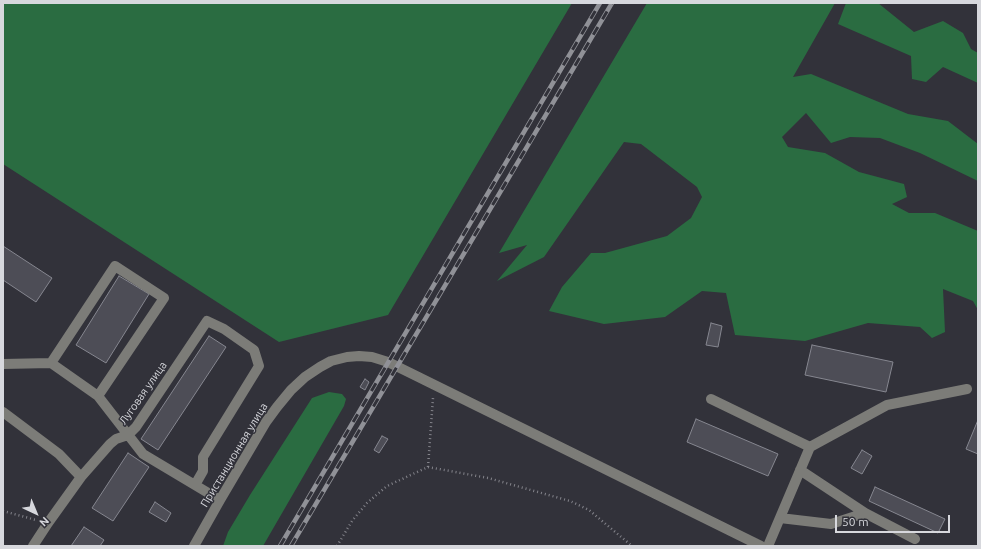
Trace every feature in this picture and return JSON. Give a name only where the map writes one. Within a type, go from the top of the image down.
[{"type":"street","points":[[51,363],[115,266],[164,298],[98,396]]},
{"type":"street","name":"Луговая улица","points":[[33,546],[81,478],[110,444],[116,439],[128,435],[136,427],[207,321],[224,329],[254,350],[259,366],[203,457],[203,471],[195,485]]},
{"type":"street","name":"Пристанционная улица","points":[[194,546],[276,407],[305,377],[320,367],[331,361],[359,356],[372,357],[388,362],[762,546]]},
{"type":"street","points":[[3,364],[51,363],[98,396],[143,454],[220,500]]},
{"type":"street","points":[[768,546],[810,447],[887,405],[967,389]]},
{"type":"street","points":[[711,400],[810,447]]},
{"type":"street","points":[[3,412],[59,454],[81,478]]},
{"type":"street","points":[[800,470],[865,513],[915,539]]},
{"type":"street","points":[[780,518],[831,524],[865,513]]},
{"type":"path","points":[[428,467],[434,385]]},
{"type":"path","points":[[337,546],[352,521],[367,503],[388,486],[428,467],[488,478],[570,501],[589,510],[632,546]]},
{"type":"path","points":[[3,511],[48,523]]},
{"type":"green space","points":[[3,3],[572,3],[388,315],[279,342],[3,164]]},
{"type":"green space","points":[[647,3],[835,3],[793,77],[811,74],[908,114],[948,121],[978,144],[978,181],[920,153],[880,138],[850,137],[831,143],[806,113],[782,137],[788,147],[825,153],[859,172],[904,184],[907,197],[892,204],[909,213],[935,213],[978,231],[978,310],[973,301],[943,289],[945,332],[932,338],[920,327],[868,323],[805,341],[735,335],[726,293],[702,291],[665,317],[604,324],[549,311],[562,287],[591,253],[605,253],[667,236],[691,218],[702,197],[697,187],[641,144],[624,142],[544,257],[497,281],[527,245],[499,253]]},
{"type":"green space","points":[[846,3],[878,3],[914,32],[943,21],[963,33],[971,49],[978,53],[978,83],[943,67],[926,82],[912,79],[911,56],[838,24]]},
{"type":"green space","points":[[329,392],[342,394],[346,399],[344,406],[263,546],[223,546],[228,532],[250,495],[312,398]]},
{"type":"building","points":[[3,246],[52,278],[36,302],[3,280]]},
{"type":"building","points":[[119,276],[149,294],[106,363],[76,345]]},
{"type":"building","points":[[711,323],[722,326],[718,347],[706,345]]},
{"type":"building","points":[[209,336],[226,347],[158,450],[141,439]]},
{"type":"building","points":[[812,345],[893,362],[886,392],[805,375]]},
{"type":"building","points":[[365,379],[369,382],[365,390],[360,387]]},
{"type":"building","points":[[696,419],[778,454],[768,476],[687,442]]},
{"type":"building","points":[[978,420],[978,454],[966,449]]},
{"type":"building","points":[[382,436],[388,439],[379,453],[374,450]]},
{"type":"building","points":[[862,450],[872,456],[862,474],[851,468]]},
{"type":"building","points":[[128,453],[149,467],[113,521],[92,508]]},
{"type":"building","points":[[875,487],[945,519],[938,533],[869,501]]},
{"type":"building","points":[[155,502],[171,513],[166,522],[149,512]]},
{"type":"building","points":[[84,527],[104,540],[100,546],[71,546]]},
{"type":"railway","points":[[280,546],[600,3]]},
{"type":"railway","points":[[291,546],[612,3]]}]
